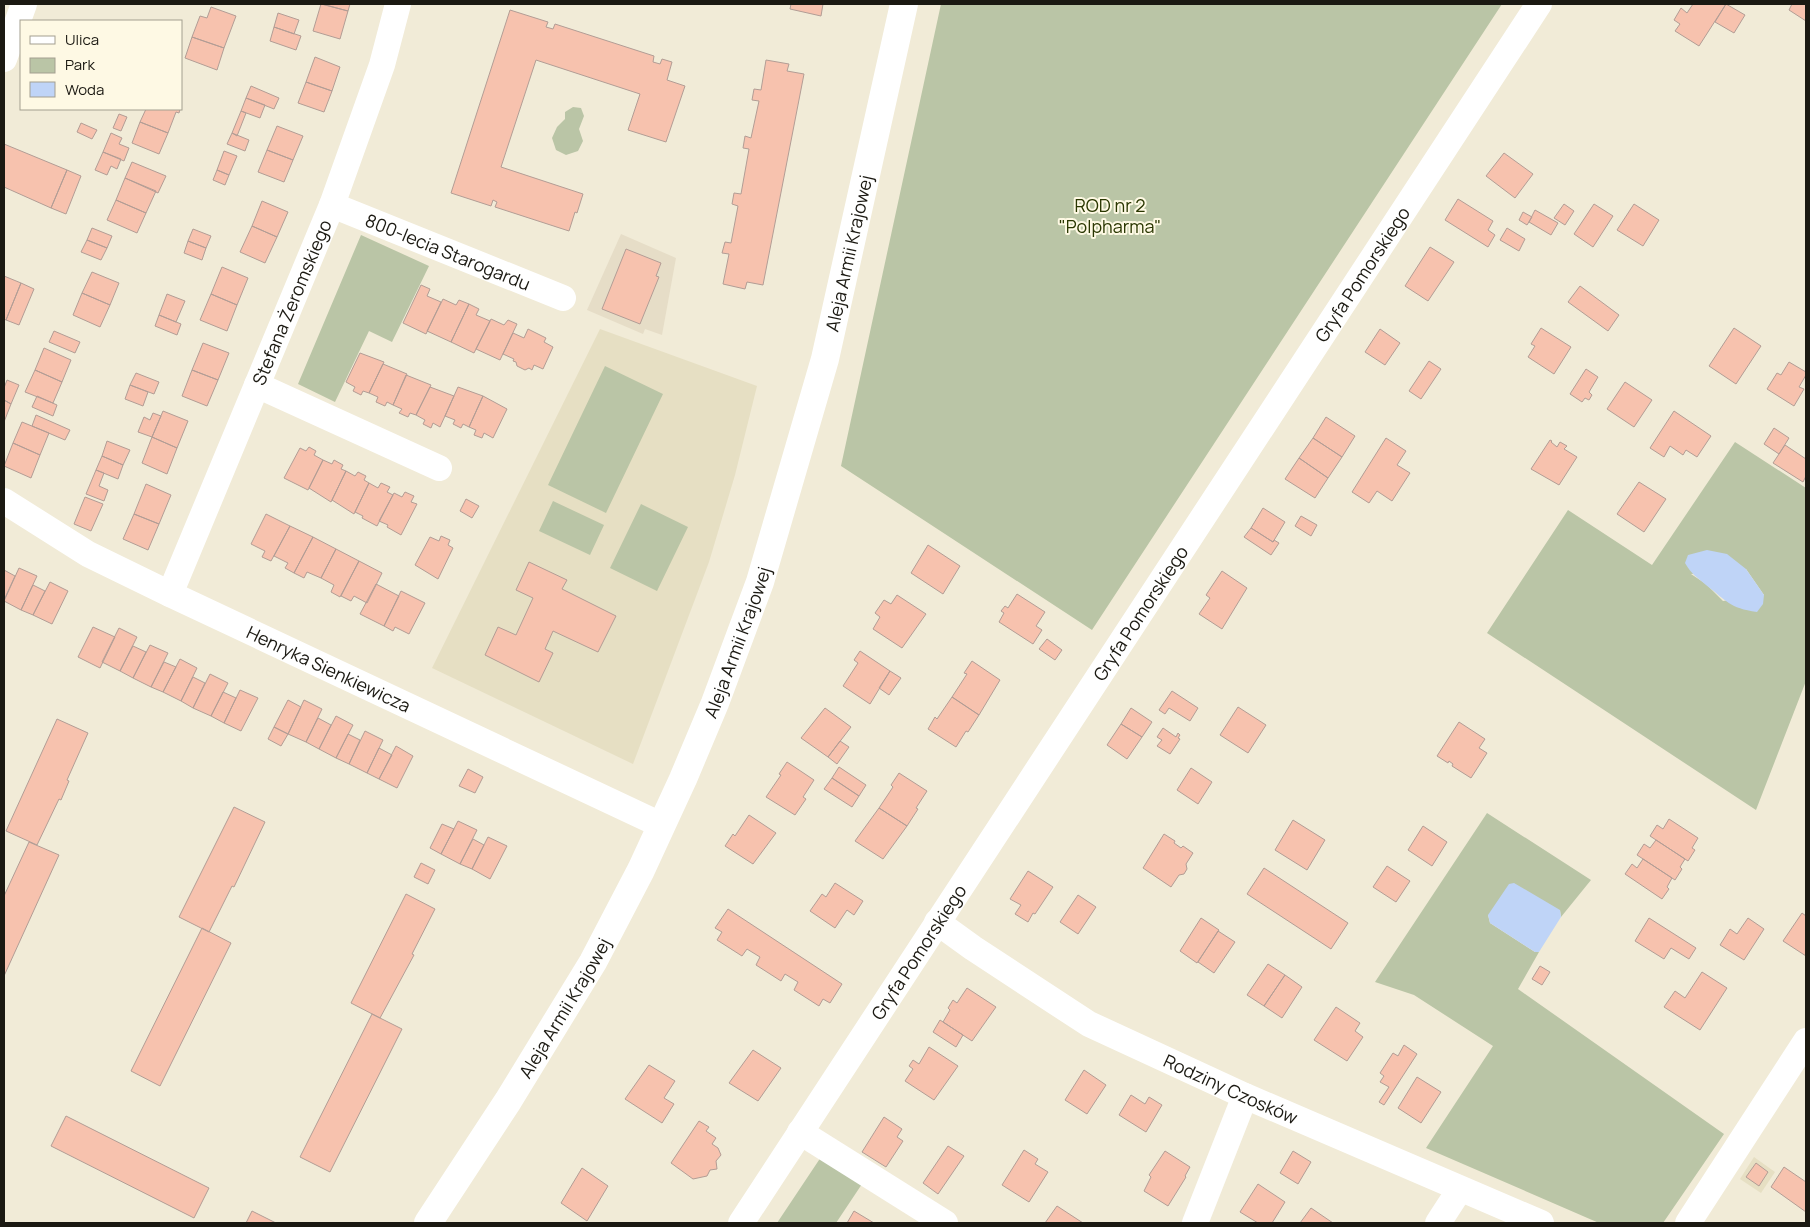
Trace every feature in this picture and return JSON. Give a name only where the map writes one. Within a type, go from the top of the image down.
[{"type":"main road","name":"Aleja Armii Krajowej","points":[[428,1223],[508,1101],[593,962],[641,870],[683,779],[715,702],[762,573],[825,359],[904,4]]},
{"type":"street","points":[[4,59],[24,4]]},
{"type":"street","name":"Stefana Żeromskiego","points":[[170,594],[332,205],[382,65],[398,4]]},
{"type":"street","name":"Gryfa Pomorskiego","points":[[741,1223],[1539,4]]},
{"type":"street","name":"800-lecia Starogardu","points":[[332,205],[563,298]]},
{"type":"street","points":[[257,385],[439,468]]},
{"type":"street","name":"Henryka Sienkiewicza","points":[[4,501],[88,554],[661,825]]},
{"type":"street","name":"Rodziny Czosków","points":[[937,922],[973,948],[1089,1024],[1245,1096],[1541,1223]]},
{"type":"street","points":[[1688,1223],[1806,1041]]},
{"type":"street","points":[[1195,1223],[1245,1096]]},
{"type":"street","points":[[800,1132],[945,1223]]},
{"type":"street","points":[[1438,1223],[1460,1189]]},
{"type":"shaded area","points":[[621,234],[676,258],[662,335],[645,329],[643,334],[587,310]]},
{"type":"shaded area","points":[[600,329],[757,386],[735,475],[709,562],[633,764],[432,668]]},
{"type":"shaded area","points":[[1754,1157],[1775,1172],[1761,1193],[1740,1179]]},
{"type":"green space","name":"ROD nr 2 \"Polpharma\"","points":[[941,4],[1502,4],[1092,630],[841,466]]},
{"type":"green space","points":[[573,107],[581,108],[584,116],[579,129],[583,141],[578,151],[566,155],[556,150],[552,138],[557,127],[565,119],[565,112]]},
{"type":"green space","points":[[361,235],[429,266],[392,342],[369,331],[335,402],[298,384]]},
{"type":"green space","points":[[605,366],[663,394],[606,513],[548,485]]},
{"type":"green space","points":[[1735,442],[1806,488],[1806,681],[1756,810],[1487,633],[1568,510],[1652,565]],"holes":[[[1746,569],[1764,595],[1723,601],[1706,584],[1691,574]]]},
{"type":"green space","points":[[553,501],[604,525],[590,555],[539,531]]},
{"type":"green space","points":[[641,504],[688,527],[657,591],[610,568]]},
{"type":"green space","points":[[1487,813],[1591,880],[1561,917],[1560,910],[1488,915],[1490,923],[1535,952],[1539,952],[1518,989],[1724,1134],[1663,1223],[1599,1223],[1426,1148],[1493,1046],[1414,995],[1375,982]]},
{"type":"green space","points":[[821,1157],[862,1184],[836,1223],[777,1223]]},
{"type":"water","points":[[1707,550],[1727,554],[1746,569],[1764,595],[1763,604],[1757,612],[1734,606],[1694,575],[1685,563],[1688,555]]},
{"type":"water","points":[[1514,883],[1560,910],[1561,917],[1539,952],[1535,952],[1490,923],[1488,915],[1509,884]]},
{"type":"building","points":[[321,4],[348,11],[340,39],[313,31]]},
{"type":"building","points":[[322,4],[350,4],[348,11]]},
{"type":"building","points":[[791,4],[823,4],[821,16],[790,9]]},
{"type":"building","points":[[1693,4],[1726,4],[1699,46],[1675,31],[1680,24],[1674,20],[1681,8],[1687,13]]},
{"type":"building","points":[[1726,4],[1745,15],[1734,33],[1715,22]]},
{"type":"building","points":[[1792,4],[1806,4],[1806,21],[1789,10]]},
{"type":"building","points":[[211,7],[236,16],[224,48],[192,37],[200,16],[207,18]]},
{"type":"building","points":[[510,10],[548,22],[546,27],[553,29],[555,24],[654,56],[653,62],[660,64],[662,59],[672,62],[667,80],[685,86],[666,142],[628,130],[640,94],[536,60],[501,167],[583,194],[569,231],[495,207],[497,202],[493,200],[491,206],[451,193]]},
{"type":"building","points":[[278,13],[299,20],[294,34],[274,27]]},
{"type":"building","points":[[274,27],[301,36],[296,50],[270,41]]},
{"type":"building","points":[[192,37],[224,48],[217,70],[185,58]]},
{"type":"building","points":[[315,57],[340,67],[332,91],[306,82]]},
{"type":"building","points":[[766,60],[789,64],[787,71],[804,74],[763,285],[747,282],[745,289],[723,284],[729,254],[722,253],[725,242],[731,243],[738,206],[732,204],[734,193],[741,194],[749,149],[743,148],[745,136],[751,138],[759,101],[752,100],[754,89],[761,90]]},
{"type":"building","points":[[306,82],[332,91],[324,112],[298,103]]},
{"type":"building","points":[[251,86],[279,98],[274,109],[246,98]]},
{"type":"building","points":[[246,98],[265,105],[260,118],[241,111]]},
{"type":"building","points":[[146,110],[180,110],[179,113],[176,112],[168,133],[140,122]]},
{"type":"building","points":[[241,111],[246,113],[237,136],[232,133]]},
{"type":"building","points":[[119,114],[127,117],[121,131],[113,128]]},
{"type":"building","points":[[140,122],[168,133],[159,154],[132,143]]},
{"type":"building","points":[[81,123],[97,130],[92,139],[77,132]]},
{"type":"building","points":[[277,126],[303,136],[293,160],[267,150]]},
{"type":"building","points":[[111,133],[122,138],[119,144],[129,148],[124,161],[103,152]]},
{"type":"building","points":[[232,133],[249,140],[245,151],[227,144]]},
{"type":"building","points":[[4,144],[67,170],[51,208],[4,187]]},
{"type":"building","points":[[267,150],[293,160],[284,182],[258,172]]},
{"type":"building","points":[[224,151],[237,156],[229,175],[217,170]]},
{"type":"building","points":[[103,152],[121,159],[117,169],[111,166],[107,175],[95,170]]},
{"type":"building","points":[[1504,153],[1533,174],[1515,198],[1486,176]]},
{"type":"building","points":[[132,162],[166,176],[158,193],[125,178]]},
{"type":"building","points":[[67,170],[81,176],[66,214],[51,208]]},
{"type":"building","points":[[217,170],[229,175],[225,185],[213,180]]},
{"type":"building","points":[[125,178],[156,191],[146,213],[116,200]]},
{"type":"building","points":[[1458,199],[1493,221],[1488,230],[1495,235],[1488,247],[1445,220]]},
{"type":"building","points":[[116,200],[146,213],[137,233],[107,220]]},
{"type":"building","points":[[262,201],[288,212],[277,237],[252,226]]},
{"type":"building","points":[[1564,204],[1574,211],[1565,225],[1554,218]]},
{"type":"building","points":[[1594,204],[1613,216],[1593,247],[1574,234]]},
{"type":"building","points":[[1634,204],[1659,220],[1643,246],[1617,230]]},
{"type":"building","points":[[1535,210],[1558,223],[1551,235],[1529,222]]},
{"type":"building","points":[[1523,212],[1532,217],[1527,225],[1519,220]]},
{"type":"building","points":[[252,226],[277,237],[265,263],[240,252]]},
{"type":"building","points":[[92,228],[112,236],[107,248],[87,240]]},
{"type":"building","points":[[1507,228],[1525,239],[1519,251],[1500,240]]},
{"type":"building","points":[[193,229],[211,236],[206,248],[188,241]]},
{"type":"building","points":[[87,240],[107,248],[101,260],[81,252]]},
{"type":"building","points":[[188,241],[206,248],[202,260],[184,253]]},
{"type":"building","points":[[1430,247],[1454,262],[1428,301],[1405,286]]},
{"type":"building","points":[[626,249],[661,263],[656,276],[659,277],[640,324],[602,309]]},
{"type":"building","points":[[222,267],[248,278],[237,305],[211,294]]},
{"type":"building","points":[[92,272],[119,283],[110,305],[82,293]]},
{"type":"building","points":[[4,276],[21,283],[6,320],[4,319]]},
{"type":"building","points":[[21,283],[34,289],[19,325],[6,320]]},
{"type":"building","points":[[421,285],[430,289],[427,296],[441,302],[426,334],[403,323]]},
{"type":"building","points":[[1580,286],[1619,315],[1608,331],[1568,302]]},
{"type":"building","points":[[82,293],[110,305],[100,327],[73,315]]},
{"type":"building","points":[[167,294],[185,301],[176,322],[159,315]]},
{"type":"building","points":[[211,294],[237,305],[227,331],[200,320]]},
{"type":"building","points":[[443,299],[456,305],[459,300],[469,304],[451,342],[427,331]]},
{"type":"building","points":[[469,304],[479,309],[476,315],[490,321],[474,353],[451,342]]},
{"type":"building","points":[[159,315],[181,324],[177,335],[155,326]]},
{"type":"building","points":[[491,319],[504,325],[508,320],[517,324],[500,360],[476,349]]},
{"type":"building","points":[[1541,328],[1571,347],[1554,374],[1528,357],[1535,346],[1531,344]]},
{"type":"building","points":[[1734,328],[1761,346],[1736,384],[1709,366]]},
{"type":"building","points":[[528,329],[546,338],[544,342],[553,347],[543,369],[534,365],[532,370],[529,368],[525,370],[517,366],[516,362],[513,361],[514,359],[503,354],[513,333],[524,338]]},
{"type":"building","points":[[1380,329],[1400,343],[1385,365],[1365,352]]},
{"type":"building","points":[[54,331],[80,342],[75,353],[49,342]]},
{"type":"building","points":[[203,343],[229,353],[218,380],[192,370]]},
{"type":"building","points":[[44,348],[71,360],[62,382],[35,370]]},
{"type":"building","points":[[360,353],[384,362],[369,393],[363,391],[361,395],[353,391],[355,387],[346,382]]},
{"type":"building","points":[[1429,361],[1441,369],[1421,399],[1409,391]]},
{"type":"building","points":[[1789,362],[1806,372],[1799,387],[1804,389],[1794,406],[1767,389],[1777,373],[1781,375]]},
{"type":"building","points":[[383,364],[407,374],[393,405],[387,402],[385,406],[376,402],[378,397],[369,393]]},
{"type":"building","points":[[1586,369],[1598,377],[1589,392],[1592,395],[1589,400],[1585,398],[1582,402],[1570,394]]},
{"type":"building","points":[[35,370],[62,382],[53,403],[25,392]]},
{"type":"building","points":[[192,370],[218,380],[207,406],[182,396]]},
{"type":"building","points":[[136,373],[159,382],[154,394],[130,385]]},
{"type":"building","points":[[406,375],[431,385],[416,415],[410,413],[408,417],[399,413],[402,409],[393,405]]},
{"type":"building","points":[[7,380],[19,385],[11,404],[4,400],[4,388]]},
{"type":"building","points":[[1625,382],[1652,400],[1634,427],[1607,409]]},
{"type":"building","points":[[130,385],[148,392],[143,406],[125,399]]},
{"type":"building","points":[[430,387],[454,396],[440,427],[433,423],[431,428],[423,424],[425,420],[416,415]]},
{"type":"building","points":[[458,387],[483,396],[469,427],[463,424],[461,428],[453,424],[455,420],[445,416]]},
{"type":"building","points":[[37,396],[57,405],[53,416],[32,407]]},
{"type":"building","points":[[483,396],[507,409],[493,438],[484,433],[482,438],[474,435],[476,430],[469,427]]},
{"type":"building","points":[[4,400],[11,404],[4,422]]},
{"type":"building","points":[[163,411],[188,421],[177,448],[152,437]]},
{"type":"building","points":[[1674,411],[1711,436],[1697,457],[1686,450],[1683,455],[1670,446],[1664,457],[1650,448]]},
{"type":"building","points":[[153,413],[161,416],[152,437],[138,432],[144,417],[150,420]]},
{"type":"building","points":[[36,415],[70,430],[65,440],[32,426]]},
{"type":"building","points":[[1326,417],[1355,436],[1342,457],[1313,438]]},
{"type":"building","points":[[22,422],[49,433],[40,455],[13,443]]},
{"type":"building","points":[[1774,428],[1789,438],[1779,454],[1764,444]]},
{"type":"building","points":[[152,437],[177,448],[167,474],[142,463]]},
{"type":"building","points":[[1313,438],[1342,457],[1328,478],[1299,458]]},
{"type":"building","points":[[1386,438],[1406,451],[1397,465],[1410,473],[1392,501],[1377,491],[1369,503],[1352,492]]},
{"type":"building","points":[[1550,440],[1557,447],[1560,442],[1567,446],[1564,449],[1577,457],[1559,485],[1531,469]]},
{"type":"building","points":[[107,441],[130,450],[123,465],[102,456]]},
{"type":"building","points":[[13,443],[40,455],[31,478],[4,466]]},
{"type":"building","points":[[1785,445],[1806,459],[1806,476],[1803,482],[1773,463]]},
{"type":"building","points":[[309,447],[316,451],[314,455],[323,460],[308,490],[284,478],[300,448],[306,451]]},
{"type":"building","points":[[102,456],[123,465],[118,479],[96,470]]},
{"type":"building","points":[[1299,458],[1328,478],[1315,498],[1285,479]]},
{"type":"building","points":[[323,460],[332,464],[334,460],[343,465],[341,469],[346,471],[331,502],[309,488]]},
{"type":"building","points":[[96,470],[104,473],[99,486],[108,490],[104,501],[86,494]]},
{"type":"building","points":[[346,471],[355,476],[358,472],[366,476],[364,480],[369,483],[354,514],[332,500]]},
{"type":"building","points":[[1639,482],[1666,499],[1644,532],[1617,514]]},
{"type":"building","points":[[369,483],[378,488],[381,483],[390,487],[387,492],[393,495],[377,526],[355,512]]},
{"type":"building","points":[[146,484],[171,495],[159,524],[134,514]]},
{"type":"building","points":[[405,492],[414,496],[411,502],[417,504],[401,535],[379,521],[394,493],[402,497]]},
{"type":"building","points":[[85,497],[103,504],[91,531],[74,524]]},
{"type":"building","points":[[466,499],[479,506],[472,518],[460,511]]},
{"type":"building","points":[[1263,508],[1285,522],[1273,542],[1251,528]]},
{"type":"building","points":[[134,514],[159,524],[148,550],[123,539]]},
{"type":"building","points":[[266,514],[290,526],[271,561],[262,557],[265,551],[251,544]]},
{"type":"building","points":[[1301,516],[1317,525],[1311,536],[1295,526]]},
{"type":"building","points":[[290,526],[313,537],[294,573],[285,568],[288,563],[274,556]]},
{"type":"building","points":[[1251,528],[1273,542],[1274,540],[1279,543],[1271,555],[1244,537]]},
{"type":"building","points":[[441,536],[450,540],[448,545],[453,548],[438,579],[415,565],[430,537],[439,541]]},
{"type":"building","points":[[313,537],[336,549],[321,578],[307,572],[304,578],[294,573]]},
{"type":"building","points":[[928,545],[960,566],[943,594],[911,573]]},
{"type":"building","points":[[336,549],[359,561],[340,597],[331,592],[334,585],[321,578]]},
{"type":"building","points":[[359,561],[382,573],[367,603],[354,596],[351,601],[341,596]]},
{"type":"building","points":[[529,562],[567,580],[562,589],[616,616],[598,652],[553,631],[545,649],[553,653],[539,682],[485,655],[498,627],[516,635],[533,598],[516,590]]},
{"type":"building","points":[[19,568],[37,576],[21,610],[4,601]]},
{"type":"building","points":[[4,570],[15,576],[4,600]]},
{"type":"building","points":[[1222,571],[1247,588],[1222,629],[1199,614],[1210,598],[1206,595]]},
{"type":"building","points":[[50,582],[68,591],[52,624],[33,615]]},
{"type":"building","points":[[376,584],[399,596],[384,626],[360,614]]},
{"type":"building","points":[[33,585],[45,591],[33,615],[21,610]]},
{"type":"building","points":[[401,591],[425,603],[409,634],[395,627],[393,631],[384,626]]},
{"type":"building","points":[[1017,594],[1045,612],[1036,626],[1042,630],[1033,644],[999,622],[1004,613],[1001,611],[1005,606],[1008,608]]},
{"type":"building","points":[[897,595],[926,614],[902,648],[873,629],[880,617],[875,613],[884,600],[891,604]]},
{"type":"building","points":[[93,627],[115,637],[100,668],[78,657]]},
{"type":"building","points":[[119,628],[137,637],[120,671],[102,662]]},
{"type":"building","points":[[1047,639],[1062,650],[1055,660],[1039,649]]},
{"type":"building","points":[[150,645],[168,653],[151,687],[133,678]]},
{"type":"building","points":[[133,646],[146,652],[133,678],[120,671]]},
{"type":"building","points":[[860,651],[890,671],[870,704],[843,686],[858,663],[854,660]]},
{"type":"building","points":[[180,659],[197,668],[181,701],[163,692]]},
{"type":"building","points":[[972,661],[1000,680],[979,715],[952,697],[967,674],[964,673]]},
{"type":"building","points":[[164,662],[176,667],[163,692],[151,687]]},
{"type":"building","points":[[890,671],[901,678],[889,695],[879,688]]},
{"type":"building","points":[[210,674],[228,683],[211,716],[193,708]]},
{"type":"building","points":[[193,677],[205,683],[193,708],[181,701]]},
{"type":"building","points":[[240,690],[258,698],[241,731],[224,723]]},
{"type":"building","points":[[1172,691],[1198,708],[1190,721],[1169,708],[1165,714],[1159,710]]},
{"type":"building","points":[[223,692],[236,698],[224,723],[211,716]]},
{"type":"building","points":[[952,697],[979,715],[956,747],[928,729],[935,717],[937,719]]},
{"type":"building","points":[[288,700],[301,707],[288,734],[274,727]]},
{"type":"building","points":[[304,700],[322,709],[306,742],[288,734]]},
{"type":"building","points":[[1238,707],[1266,725],[1248,753],[1220,735]]},
{"type":"building","points":[[825,708],[851,727],[828,757],[801,738]]},
{"type":"building","points":[[1131,708],[1152,722],[1142,737],[1121,724]]},
{"type":"building","points":[[336,716],[353,725],[336,758],[319,749]]},
{"type":"building","points":[[318,718],[331,725],[319,749],[306,742]]},
{"type":"building","points":[[57,719],[88,733],[67,780],[69,781],[61,800],[59,799],[37,845],[6,831]]},
{"type":"building","points":[[1459,722],[1485,739],[1479,748],[1487,753],[1471,778],[1452,766],[1453,764],[1449,761],[1448,763],[1437,756]]},
{"type":"building","points":[[1121,724],[1142,737],[1127,759],[1107,745]]},
{"type":"building","points":[[274,727],[288,734],[281,746],[268,739]]},
{"type":"building","points":[[1163,728],[1176,737],[1178,733],[1180,735],[1178,738],[1180,739],[1170,754],[1157,746],[1162,740],[1157,737]]},
{"type":"building","points":[[365,731],[383,740],[367,773],[349,764]]},
{"type":"building","points":[[348,734],[360,740],[349,764],[336,758]]},
{"type":"building","points":[[840,741],[849,747],[837,764],[828,757]]},
{"type":"building","points":[[396,746],[413,756],[397,788],[379,779]]},
{"type":"building","points":[[379,748],[392,755],[379,779],[367,773]]},
{"type":"building","points":[[787,762],[814,780],[803,797],[806,799],[795,815],[766,797],[781,775],[779,774]]},
{"type":"building","points":[[839,767],[866,785],[859,796],[832,778]]},
{"type":"building","points":[[1191,768],[1212,782],[1198,804],[1177,790]]},
{"type":"building","points":[[468,769],[483,777],[475,793],[459,786]]},
{"type":"building","points":[[899,773],[927,791],[907,826],[879,808],[893,787],[891,785]]},
{"type":"building","points":[[832,778],[859,796],[852,807],[824,789]]},
{"type":"building","points":[[234,807],[265,822],[234,887],[232,886],[209,932],[179,917]]},
{"type":"building","points":[[879,808],[907,826],[883,859],[855,841]]},
{"type":"building","points":[[749,815],[776,833],[753,864],[725,846],[733,834],[735,836]]},
{"type":"building","points":[[1669,819],[1698,838],[1692,848],[1695,850],[1688,861],[1650,836],[1657,825],[1663,829]]},
{"type":"building","points":[[1293,820],[1325,840],[1307,870],[1275,850]]},
{"type":"building","points":[[458,821],[477,830],[460,864],[441,854]]},
{"type":"building","points":[[442,824],[454,829],[441,854],[430,848]]},
{"type":"building","points":[[1423,826],[1447,842],[1432,866],[1408,850]]},
{"type":"building","points":[[1164,834],[1175,841],[1174,843],[1181,848],[1183,846],[1193,853],[1186,864],[1187,869],[1184,874],[1179,875],[1171,887],[1143,868]]},
{"type":"building","points":[[488,837],[507,846],[490,879],[472,869]]},
{"type":"building","points":[[473,839],[484,845],[472,869],[460,864]]},
{"type":"building","points":[[1656,840],[1685,859],[1680,867],[1682,869],[1675,880],[1637,855],[1644,844],[1650,848]]},
{"type":"building","points":[[29,842],[59,855],[4,976],[4,896]]},
{"type":"building","points":[[1643,859],[1672,878],[1667,887],[1669,889],[1662,899],[1625,874],[1632,864],[1637,868]]},
{"type":"building","points":[[421,863],[435,870],[428,884],[414,877]]},
{"type":"building","points":[[1387,866],[1410,881],[1396,902],[1373,887]]},
{"type":"building","points":[[1264,868],[1348,923],[1331,949],[1247,894]]},
{"type":"building","points":[[1028,871],[1053,887],[1028,922],[1015,914],[1021,905],[1010,899]]},
{"type":"building","points":[[835,883],[863,901],[854,915],[847,910],[835,928],[810,911],[822,894],[826,897]]},
{"type":"building","points":[[406,894],[435,909],[412,954],[414,955],[380,1018],[351,1003]]},
{"type":"building","points":[[1078,895],[1096,907],[1078,934],[1060,922]]},
{"type":"building","points":[[728,909],[842,984],[830,1003],[823,999],[819,1006],[794,990],[798,982],[785,974],[781,981],[756,965],[760,957],[747,949],[742,956],[717,940],[722,932],[715,928]]},
{"type":"building","points":[[1802,913],[1806,916],[1806,956],[1783,941]]},
{"type":"building","points":[[1201,918],[1219,930],[1197,963],[1180,951]]},
{"type":"building","points":[[1649,918],[1696,948],[1689,959],[1671,948],[1664,959],[1635,941]]},
{"type":"building","points":[[1748,918],[1764,929],[1744,960],[1720,945],[1730,929],[1737,934]]},
{"type":"building","points":[[202,928],[231,943],[160,1086],[131,1071]]},
{"type":"building","points":[[1218,931],[1235,942],[1214,973],[1198,962]]},
{"type":"building","points":[[1268,964],[1285,975],[1264,1006],[1247,995]]},
{"type":"building","points":[[1540,966],[1550,972],[1542,985],[1532,979]]},
{"type":"building","points":[[1702,972],[1727,988],[1700,1030],[1664,1007],[1675,991],[1685,998]]},
{"type":"building","points":[[1285,975],[1302,987],[1282,1018],[1264,1006]]},
{"type":"building","points":[[967,988],[996,1007],[972,1041],[943,1022],[953,1000],[957,1003]]},
{"type":"building","points":[[1336,1007],[1360,1023],[1355,1031],[1363,1037],[1347,1061],[1314,1040]]},
{"type":"building","points":[[372,1014],[402,1029],[330,1172],[300,1157]]},
{"type":"building","points":[[940,1020],[963,1035],[956,1047],[933,1032]]},
{"type":"building","points":[[1404,1045],[1417,1054],[1384,1105],[1379,1102],[1389,1087],[1380,1082],[1384,1076],[1380,1073],[1393,1053],[1398,1056]]},
{"type":"building","points":[[929,1047],[958,1066],[934,1100],[905,1081],[913,1069],[909,1066],[913,1060],[919,1064]]},
{"type":"building","points":[[753,1050],[781,1068],[758,1101],[729,1083]]},
{"type":"building","points":[[649,1065],[675,1081],[664,1098],[674,1104],[662,1123],[625,1099]]},
{"type":"building","points":[[1084,1070],[1106,1085],[1087,1114],[1065,1100]]},
{"type":"building","points":[[1417,1077],[1441,1092],[1421,1123],[1398,1108]]},
{"type":"building","points":[[1131,1095],[1145,1104],[1149,1097],[1162,1105],[1146,1132],[1119,1115]]},
{"type":"building","points":[[66,1116],[209,1188],[194,1218],[51,1146]]},
{"type":"building","points":[[884,1117],[902,1129],[897,1137],[903,1141],[886,1167],[862,1152]]},
{"type":"building","points":[[699,1121],[709,1127],[706,1131],[716,1138],[712,1144],[718,1148],[721,1155],[716,1161],[717,1169],[710,1170],[707,1176],[693,1179],[671,1163]]},
{"type":"building","points":[[948,1146],[964,1156],[938,1194],[923,1183]]},
{"type":"building","points":[[1024,1150],[1038,1159],[1035,1164],[1048,1172],[1029,1202],[1002,1185]]},
{"type":"building","points":[[1165,1151],[1190,1167],[1168,1206],[1144,1191],[1151,1177],[1149,1175]]},
{"type":"building","points":[[1293,1151],[1311,1162],[1298,1184],[1280,1173]]},
{"type":"building","points":[[1756,1163],[1768,1172],[1759,1186],[1746,1177]]},
{"type":"building","points":[[1784,1167],[1806,1182],[1806,1212],[1771,1187]]},
{"type":"building","points":[[582,1168],[608,1186],[587,1221],[561,1203]]},
{"type":"building","points":[[1258,1184],[1285,1202],[1272,1223],[1258,1223],[1240,1212]]},
{"type":"building","points":[[1057,1206],[1083,1223],[1045,1223]]},
{"type":"building","points":[[1311,1208],[1333,1223],[1300,1223]]},
{"type":"building","points":[[252,1211],[276,1223],[246,1223]]},
{"type":"building","points":[[854,1211],[874,1223],[847,1223]]}]
